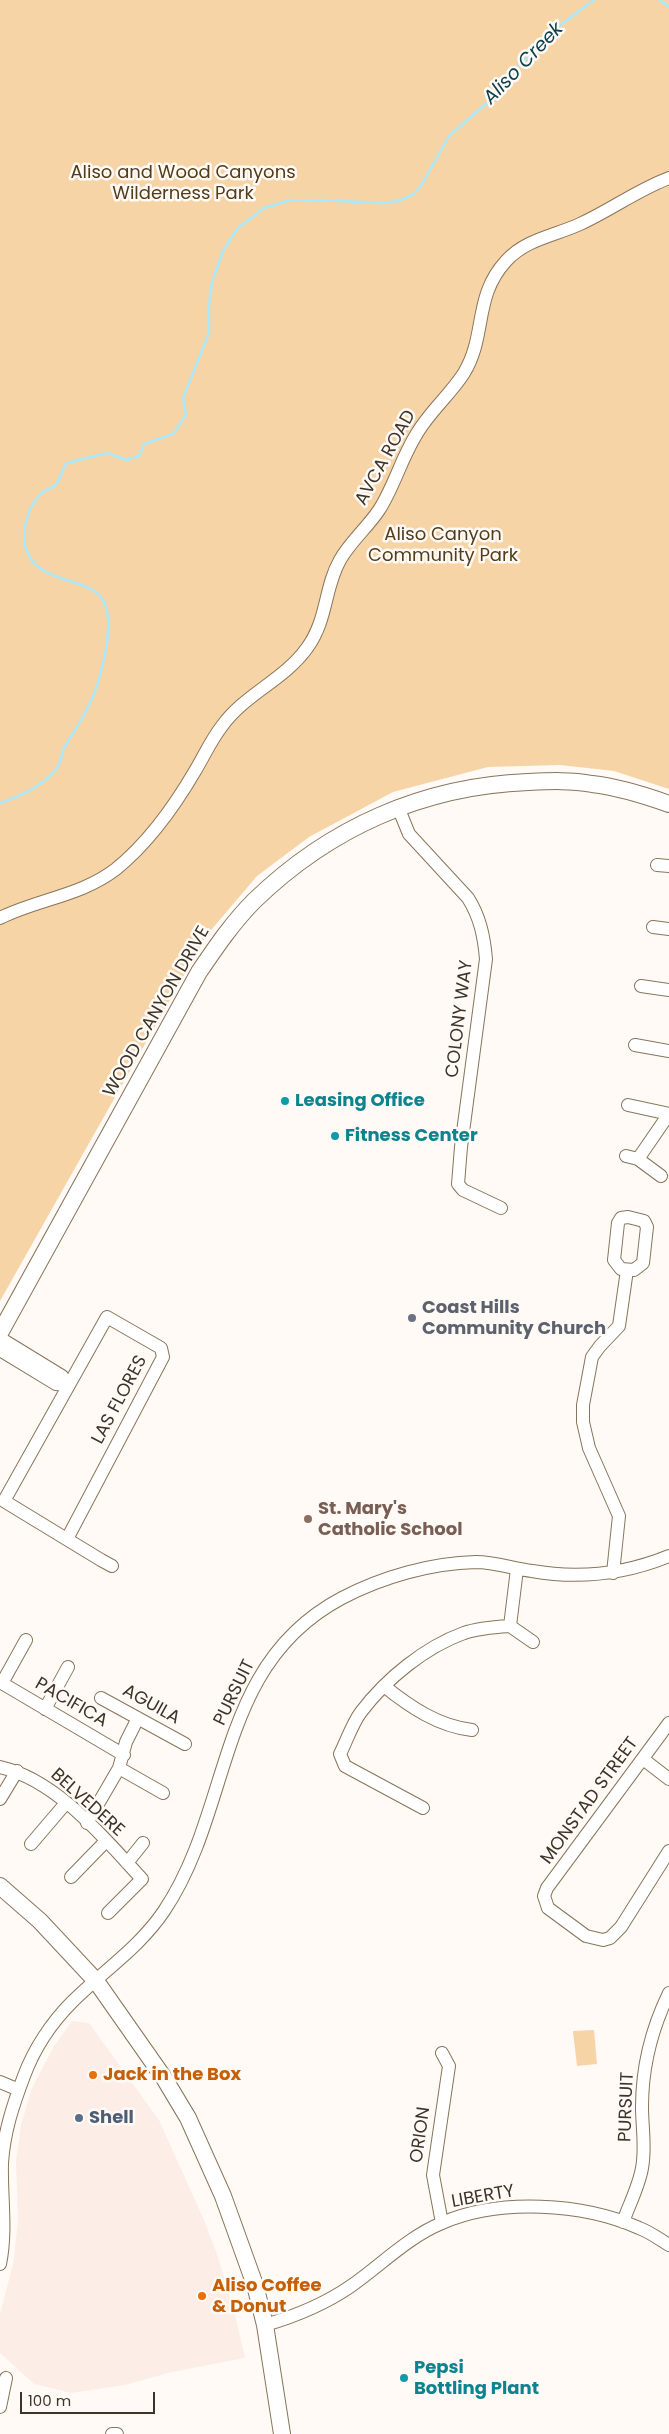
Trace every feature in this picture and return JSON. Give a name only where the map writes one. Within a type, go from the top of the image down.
[{"type":"main road","name":"WOOD CANYON DRIVE","points":[[0,1333],[199,972],[230,927],[284,873],[316,850],[360,824],[398,807],[466,789],[509,783],[556,781],[592,784],[636,793],[669,804]]},
{"type":"main road","points":[[0,1886],[40,1921],[96,1981],[164,2078],[197,2136],[235,2227],[265,2325],[282,2434]]},
{"type":"street","name":"AVCA ROAD","points":[[0,918],[27,907],[73,893],[115,870],[145,840],[167,813],[223,724],[248,698],[290,668],[307,648],[320,624],[338,564],[345,552],[379,510],[406,453],[423,423],[454,386],[470,362],[478,338],[486,292],[505,261],[525,245],[579,225],[644,189],[669,178]]},
{"type":"street","name":"COLONY WAY","points":[[398,807],[409,834],[468,898],[483,932],[486,959],[461,1147],[458,1184],[462,1190],[501,1208]]},
{"type":"street","points":[[653,927],[669,929]]},
{"type":"street","points":[[641,986],[669,990]]},
{"type":"street","points":[[635,1045],[669,1051]]},
{"type":"street","points":[[628,1104],[669,1114],[638,1159]]},
{"type":"street","points":[[626,1156],[638,1159],[660,1176]]},
{"type":"street","points":[[613,1573],[619,1516],[589,1448],[583,1405],[592,1357],[619,1326],[627,1270]]},
{"type":"street","name":"LAS FLORES","points":[[67,1539],[163,1357],[161,1348],[107,1318],[67,1385],[4,1501],[67,1539],[112,1566]]},
{"type":"street","points":[[0,1338],[62,1376],[67,1385]]},
{"type":"street","points":[[0,1350],[56,1384],[67,1385]]},
{"type":"street","name":"PURSUIT","points":[[0,2264],[4,2235],[2,2215],[4,2144],[7,2124],[29,2065],[52,2025],[72,2002],[137,1944],[157,1921],[178,1889],[192,1860],[241,1712],[260,1676],[282,1645],[311,1618],[342,1598],[423,1568],[480,1562],[517,1569],[575,1575],[613,1573],[653,1563],[669,1556]]},
{"type":"street","points":[[510,1626],[517,1569]]},
{"type":"street","points":[[422,1808],[345,1766],[340,1754],[361,1713],[384,1686],[411,1664],[443,1642],[466,1632],[510,1626],[533,1642]]},
{"type":"street","points":[[1,1682],[26,1640]]},
{"type":"street","points":[[45,1709],[68,1667]]},
{"type":"street","name":"PACIFICA","points":[[1,1682],[124,1755]]},
{"type":"street","points":[[384,1686],[408,1705],[423,1713],[457,1728],[472,1730]]},
{"type":"street","name":"AGUILA","points":[[101,1698],[185,1744]]},
{"type":"street","points":[[87,1823],[119,1768],[126,1742],[138,1718]]},
{"type":"street","name":"MONSTAD STREET","points":[[669,1723],[547,1888],[544,1896],[545,1903],[548,1908],[586,1936],[603,1940],[616,1934],[669,1852]]},
{"type":"street","points":[[643,1759],[669,1779]]},
{"type":"street","name":"BELVEDERE","points":[[0,1767],[17,1771],[51,1790],[87,1823],[142,1879],[108,1914]]},
{"type":"street","points":[[119,1768],[163,1793]]},
{"type":"street","points":[[0,1800],[17,1771]]},
{"type":"street","points":[[31,1844],[66,1804]]},
{"type":"street","points":[[71,1877],[105,1842]]},
{"type":"street","points":[[127,1863],[143,1842]]},
{"type":"street","name":"PURSUIT","points":[[623,2222],[642,2169],[644,2144],[642,2100],[646,2062],[654,2030],[669,1993]]},
{"type":"street","name":"ORION","points":[[442,2053],[449,2066],[433,2175],[442,2223]]},
{"type":"street","points":[[0,2082],[19,2090]]},
{"type":"street","name":"LIBERTY","points":[[265,2325],[305,2313],[351,2286],[400,2248],[442,2223],[476,2213],[539,2207],[580,2210],[641,2228],[669,2245]]},
{"type":"street","points":[[0,2407],[6,2378]]},
{"type":"street","points":[[112,2434],[117,2434]]},
{"type":"shaded area","points":[[72,2021],[89,2023],[159,2120],[204,2220],[217,2254],[235,2314],[245,2358],[172,2372],[125,2385],[71,2393],[34,2384],[0,2353],[0,2314],[13,2264],[18,2221],[16,2161],[21,2125],[32,2088],[54,2046]]},
{"type":"green space","points":[[0,0],[669,0],[669,789],[614,771],[560,765],[488,767],[393,792],[309,837],[257,876],[206,936],[0,1301]]},
{"type":"green space","points":[[594,2030],[597,2064],[577,2066],[573,2031]]},
{"type":"waterway","name":"Aliso Creek","points":[[0,803],[39,785],[58,766],[63,750],[91,701],[101,673],[107,641],[107,613],[104,602],[97,593],[87,587],[50,574],[39,568],[30,558],[24,539],[30,510],[37,497],[56,485],[67,463],[107,453],[127,460],[139,456],[144,444],[173,434],[186,415],[183,398],[209,333],[209,305],[212,282],[223,251],[238,228],[264,208],[287,201],[320,200],[382,203],[399,201],[414,194],[422,184],[449,136],[511,82],[520,64],[555,29],[594,0]]},
{"type":"waterway","name":"Aliso Creek","points":[[660,0],[669,7]]},
{"type":"place","name":"Leasing Office","points":[[285,1101]]},
{"type":"place","name":"Fitness Center","points":[[335,1136]]},
{"type":"place","name":"Coast Hills Community Church","points":[[412,1318]]},
{"type":"place","name":"St. Mary's Catholic School","points":[[308,1519]]},
{"type":"place","name":"Jack in the Box","points":[[93,2075]]},
{"type":"place","name":"Shell","points":[[79,2118]]},
{"type":"place","name":"Aliso Coffee & Donut","points":[[202,2296]]},
{"type":"place","name":"Pepsi Bottling Plant","points":[[404,2378]]},
{"type":"park label","name":"Aliso and Wood Canyons Wilderness Park","points":[[183,183]]},
{"type":"park label","name":"Aliso Canyon Community Park","points":[[443,545]]}]
